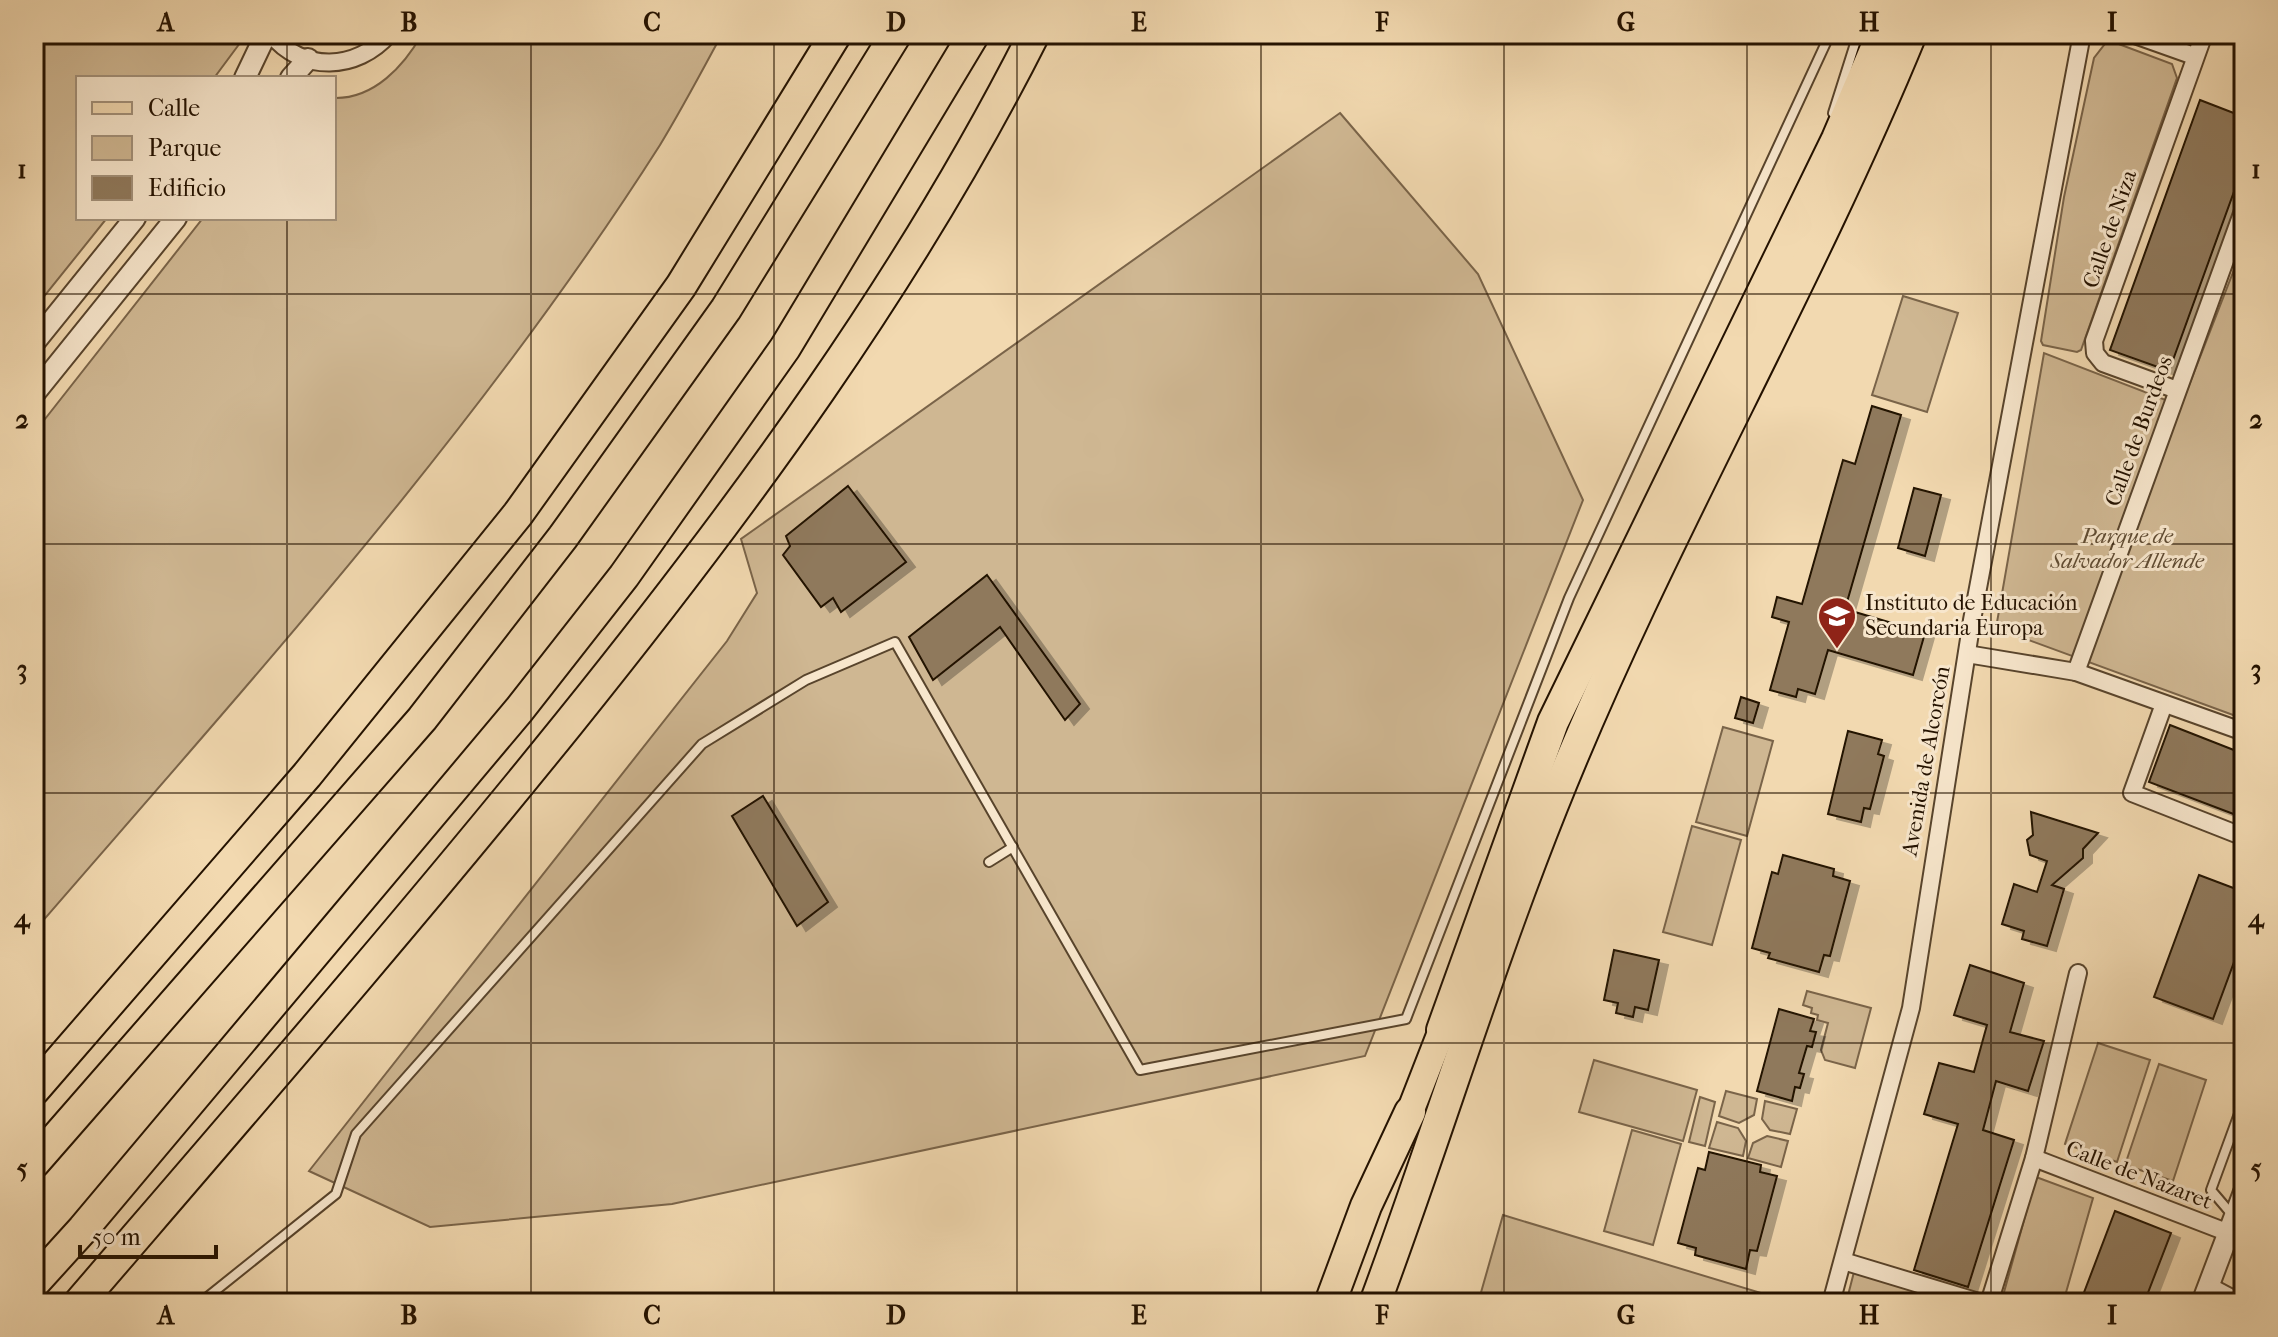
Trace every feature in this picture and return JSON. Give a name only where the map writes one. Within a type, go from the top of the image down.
[{"type":"highway","points":[[34,1090],[307,775],[518,514],[681,286],[836,34]]},
{"type":"highway","points":[[39,1156],[422,719],[563,537],[726,309],[896,34]]},
{"type":"highway","points":[[34,1283],[83,1229],[519,710],[624,576],[785,348],[974,34]]},
{"type":"highway","points":[[79,1303],[397,934],[673,593],[829,379],[941,200],[1003,95],[1034,34]]},
{"type":"highway","points":[[1777,256],[1865,34]]},
{"type":"highway","points":[[1442,1030],[1553,722],[1777,256],[1837,139],[1882,34]]},
{"type":"highway","points":[[1377,1303],[1552,807],[1700,477],[1868,138],[1911,34]]},
{"type":"highway","points":[[1868,138],[1906,76],[1925,34]]},
{"type":"highway","points":[[34,1071],[55,1048],[114,998]]},
{"type":"highway","points":[[1330,1303],[1366,1206],[1410,1112]]},
{"type":"highway","points":[[1344,1303],[1410,1112]]},
{"type":"highway","points":[[34,1299],[83,1229]]},
{"type":"main road","points":[[1410,1112],[1442,1030]]},
{"type":"street","points":[[246,76],[268,34],[285,48],[308,59],[345,62],[377,46],[389,34]]},
{"type":"street","name":"Avenida de Alcorcón","points":[[1831,1303],[1911,1008],[1967,654],[2082,34]]},
{"type":"street","points":[[2132,34],[2194,56]]},
{"type":"street","name":"Calle de Niza","points":[[2177,390],[2103,363],[2095,353],[2094,341],[2204,34]]},
{"type":"street","points":[[293,76],[308,59]]},
{"type":"street","name":"Calle de Burdeos","points":[[2076,672],[2244,208]]},
{"type":"street","points":[[34,343],[133,220]]},
{"type":"street","points":[[34,394],[174,220]]},
{"type":"street","points":[[1967,654],[2076,672],[2244,732]]},
{"type":"street","points":[[2164,704],[2132,793],[2244,837]]},
{"type":"street","name":"Calle de Nazaret","points":[[1989,1303],[2034,1158],[2078,973]]},
{"type":"street","name":"Calle de Nazaret","points":[[2034,1158],[2232,1225]]},
{"type":"street","points":[[2241,1303],[2205,1295],[2244,1192]]},
{"type":"street","points":[[1843,1261],[1982,1303]]},
{"type":"lane","points":[[200,1303],[336,1194],[356,1134],[702,744],[806,680],[895,642],[1140,1070],[1406,1019],[1569,598],[1830,34]]},
{"type":"lane","points":[[1831,117],[1858,34]]},
{"type":"lane","points":[[989,862],[1013,847]]},
{"type":"lane","points":[[2232,1225],[2211,1190],[2244,1100]]},
{"type":"green space","points":[[34,34],[235,34],[240,43],[215,76],[76,76],[76,220],[105,220],[34,309]]},
{"type":"green space","points":[[422,34],[722,34],[660,145],[517,352],[362,549],[34,931],[34,433],[201,220],[336,220],[336,98],[349,97],[375,87],[406,58]]},
{"type":"green space","points":[[2108,40],[2172,64],[2177,78],[2081,350],[2077,352],[2043,345],[2041,341],[2064,197],[2094,58]]},
{"type":"green space","points":[[1340,113],[1478,274],[1583,500],[1365,1056],[672,1204],[430,1227],[309,1171],[727,641],[757,593],[741,539]]},
{"type":"green space","name":"Parque de Salvador Allende","points":[[2244,244],[2244,719],[1996,628],[2044,353],[2181,406]]},
{"type":"green space","points":[[1903,296],[1958,313],[1927,412],[1872,395]]},
{"type":"green space","points":[[1723,727],[1773,741],[1747,836],[1696,822]]},
{"type":"green space","points":[[1692,826],[1741,840],[1712,945],[1663,932]]},
{"type":"green space","points":[[1807,991],[1871,1008],[1855,1068],[1825,1060],[1821,1050],[1828,1023],[1817,1020],[1818,1015],[1811,1013],[1812,1008],[1803,1005]]},
{"type":"green space","points":[[2098,1043],[2150,1060],[2117,1162],[2065,1144]]},
{"type":"green space","points":[[1594,1060],[1697,1090],[1683,1141],[1579,1112]]},
{"type":"green space","points":[[2159,1064],[2206,1080],[2173,1181],[2125,1165]]},
{"type":"green space","points":[[1726,1091],[1757,1099],[1754,1115],[1739,1123],[1719,1116]]},
{"type":"green space","points":[[1700,1097],[1715,1102],[1705,1146],[1689,1142]]},
{"type":"green space","points":[[1765,1101],[1797,1109],[1790,1134],[1770,1130],[1762,1119]]},
{"type":"green space","points":[[1717,1122],[1738,1128],[1746,1141],[1743,1156],[1709,1148]]},
{"type":"green space","points":[[1632,1130],[1681,1144],[1653,1245],[1604,1231]]},
{"type":"green space","points":[[1767,1136],[1788,1141],[1781,1167],[1748,1158],[1753,1143]]},
{"type":"green space","points":[[2036,1177],[2093,1198],[2063,1303],[2001,1303]]},
{"type":"green space","points":[[1503,1215],[1794,1303],[1478,1303]]},
{"type":"green space","points":[[1854,1272],[1966,1303],[1846,1303]]},
{"type":"building","points":[[2200,100],[2244,117],[2244,164],[2169,371],[2110,350]]},
{"type":"building","points":[[1872,406],[1901,415],[1845,609],[1925,633],[1913,675],[1828,650],[1815,694],[1798,689],[1796,697],[1770,690],[1789,622],[1772,617],[1777,597],[1802,604],[1843,460],[1855,464]]},
{"type":"building","points":[[848,486],[906,562],[841,612],[833,598],[821,607],[783,555],[790,546],[786,536]]},
{"type":"building","points":[[1914,488],[1941,495],[1925,556],[1898,548]]},
{"type":"building","points":[[987,575],[1080,704],[1065,720],[1000,627],[933,680],[909,637]]},
{"type":"building","points":[[1741,697],[1759,703],[1753,723],[1735,718]]},
{"type":"building","points":[[2170,725],[2244,754],[2244,818],[2149,782]]},
{"type":"building","points":[[1848,731],[1882,740],[1878,754],[1884,756],[1870,809],[1864,808],[1861,822],[1828,814]]},
{"type":"building","points":[[763,796],[828,902],[797,926],[732,816]]},
{"type":"building","points":[[2031,812],[2098,833],[2083,849],[2083,858],[2052,885],[2064,889],[2047,946],[2022,939],[2024,931],[2002,924],[2014,884],[2037,892],[2047,861],[2030,855],[2027,840],[2033,835]]},
{"type":"building","points":[[1783,855],[1834,869],[1833,876],[1850,881],[1830,956],[1824,955],[1819,972],[1768,958],[1770,953],[1752,948],[1772,872],[1778,874]]},
{"type":"building","points":[[2199,875],[2244,892],[2244,935],[2213,1019],[2154,997]]},
{"type":"building","points":[[1614,950],[1659,960],[1648,1010],[1635,1007],[1633,1017],[1616,1013],[1618,1003],[1604,1000]]},
{"type":"building","points":[[1970,965],[2024,983],[2010,1032],[2044,1041],[2028,1091],[1996,1081],[1983,1130],[2014,1140],[1968,1287],[1914,1270],[1958,1124],[1924,1114],[1939,1063],[1974,1072],[1987,1025],[1954,1015]]},
{"type":"building","points":[[1779,1009],[1814,1019],[1810,1031],[1816,1032],[1812,1047],[1807,1046],[1799,1073],[1804,1074],[1800,1088],[1795,1087],[1792,1101],[1757,1091]]},
{"type":"building","points":[[1709,1152],[1761,1165],[1760,1172],[1777,1176],[1757,1251],[1750,1250],[1746,1269],[1695,1255],[1696,1248],[1678,1243],[1698,1168],[1705,1170]]},
{"type":"building","points":[[2115,1211],[2171,1233],[2144,1303],[2080,1303]]},
{"type":"place","name":"Instituto de Educación Secundaria Europa","points":[[1837,650]]}]
